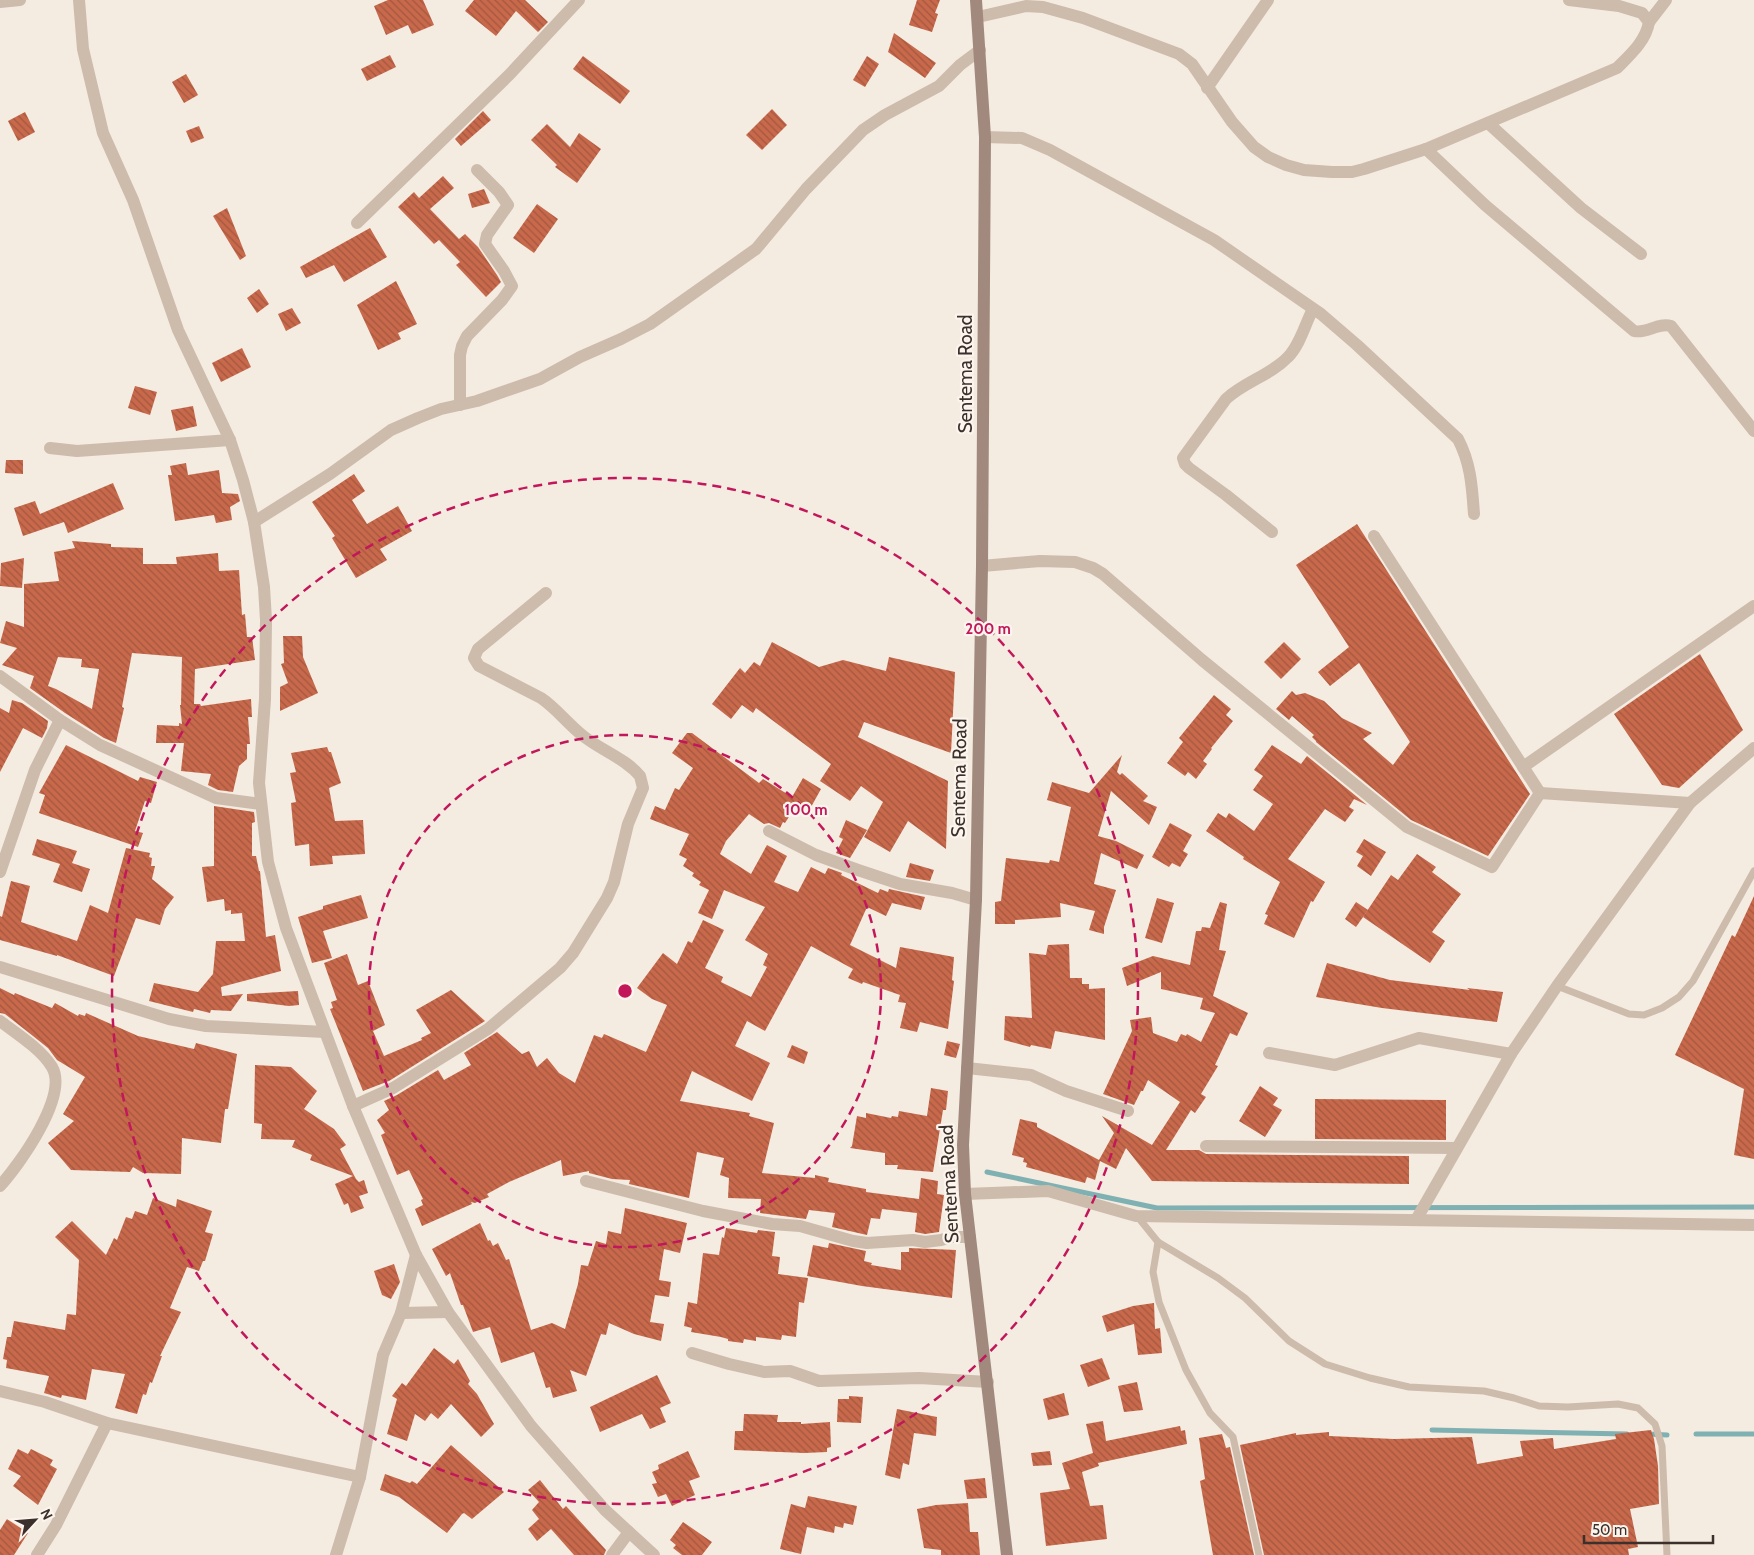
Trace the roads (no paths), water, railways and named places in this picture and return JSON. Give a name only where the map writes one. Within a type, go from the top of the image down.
[{"type":"main road","name":"Sentema Road","points":[[976,0],[985,137],[982,566],[976,900],[963,1146],[965,1194],[1007,1555]]},
{"type":"street","points":[[0,2],[20,0]]},
{"type":"street","points":[[78,0],[83,49],[103,133],[135,206],[178,330],[230,440],[254,522],[264,587],[266,620],[265,699],[259,783],[265,845],[286,928],[353,1106],[416,1255],[448,1312],[531,1426],[574,1477],[605,1510],[654,1555]]},
{"type":"street","points":[[357,223],[510,74],[579,0]]},
{"type":"street","points":[[1207,88],[1268,0]]},
{"type":"street","points":[[1569,0],[1620,6],[1636,10],[1642,12],[1649,22]]},
{"type":"street","points":[[978,17],[1026,6],[1043,6],[1060,10],[1179,54],[1192,64],[1232,122],[1254,147],[1268,157],[1304,170],[1352,172],[1426,148],[1617,68],[1638,47],[1648,30],[1649,22],[1666,0]]},
{"type":"street","points":[[254,522],[330,474],[391,430],[418,418],[518,388],[540,379],[580,357],[650,324],[756,249],[806,189],[863,130],[885,115],[939,86],[960,65],[980,50]]},
{"type":"street","points":[[1488,123],[1581,208],[1641,254]]},
{"type":"street","points":[[985,137],[1022,138],[1050,150],[1204,234],[1313,309],[1357,345],[1458,440],[1468,462],[1474,514]]},
{"type":"street","points":[[1426,148],[1485,205],[1634,331],[1642,332],[1665,324],[1671,326],[1754,431]]},
{"type":"street","points":[[460,405],[460,354],[462,346],[467,336],[502,300],[512,286],[485,244],[487,235],[508,205],[500,192],[477,170]]},
{"type":"street","points":[[1272,532],[1189,468],[1183,458],[1226,399],[1235,391],[1287,359],[1297,344],[1313,309]]},
{"type":"street","points":[[50,448],[77,451],[230,440]]},
{"type":"street","points":[[1374,536],[1540,793]]},
{"type":"street","points":[[982,566],[1040,561],[1068,562],[1082,564],[1098,571],[1202,660],[1407,827],[1492,867],[1540,793]]},
{"type":"street","points":[[353,1106],[393,1088],[488,1029],[560,968],[587,932],[614,882],[628,824],[643,788],[640,776],[581,735],[550,704],[480,666],[474,658],[478,649],[546,593]]},
{"type":"street","points":[[1523,767],[1754,606]]},
{"type":"street","points":[[0,676],[60,720],[100,745],[216,798],[261,804]]},
{"type":"street","points":[[0,872],[35,770],[60,720]]},
{"type":"street","points":[[1419,1215],[1511,1054],[1557,986],[1690,803],[1754,748]]},
{"type":"street","points":[[1540,793],[1690,803]]},
{"type":"street","points":[[769,831],[816,855],[900,884],[952,893],[976,900]]},
{"type":"street","points":[[0,966],[169,1019],[206,1026],[325,1032]]},
{"type":"street","points":[[0,1021],[46,1059],[55,1073],[55,1080],[50,1107],[45,1121],[0,1186]]},
{"type":"street","points":[[1269,1053],[1335,1065],[1419,1038],[1511,1054]]},
{"type":"street","points":[[967,1068],[1031,1075],[1066,1091],[1128,1111]]},
{"type":"street","points":[[1206,1146],[1457,1148]]},
{"type":"street","points":[[586,1181],[703,1211],[772,1224],[800,1226],[853,1241],[867,1243],[913,1240],[925,1242],[950,1237],[970,1238]]},
{"type":"street","points":[[965,1194],[1048,1191],[1136,1216],[1419,1215],[1754,1225]]},
{"type":"street","points":[[336,1555],[360,1477],[383,1355],[401,1313],[416,1255]]},
{"type":"street","points":[[401,1313],[448,1312]]},
{"type":"street","points":[[692,1353],[764,1372],[790,1371],[818,1381],[919,1378],[988,1382]]},
{"type":"street","points":[[0,1391],[45,1402],[107,1424],[360,1477]]},
{"type":"street","points":[[37,1555],[56,1525],[107,1424]]},
{"type":"street","points":[[612,1555],[629,1532]]},
{"type":"lane","points":[[1557,986],[1629,1014],[1644,1015],[1662,1008],[1679,997],[1693,981],[1754,871]]},
{"type":"lane","points":[[1136,1216],[1158,1242],[1224,1283],[1244,1298],[1288,1341],[1326,1364],[1370,1378],[1409,1387],[1484,1391],[1539,1406],[1568,1407],[1618,1404],[1638,1408],[1655,1424],[1662,1446],[1667,1555]]},
{"type":"lane","points":[[1158,1242],[1153,1272],[1160,1302],[1186,1370],[1210,1413],[1233,1437],[1259,1555]]},
{"type":"waterway","points":[[987,1172],[1157,1208],[1754,1207]]},
{"type":"waterway","points":[[1432,1430],[1627,1434]]},
{"type":"waterway","points":[[1648,1434],[1667,1435]]},
{"type":"waterway","points":[[1696,1434],[1754,1434]]}]
